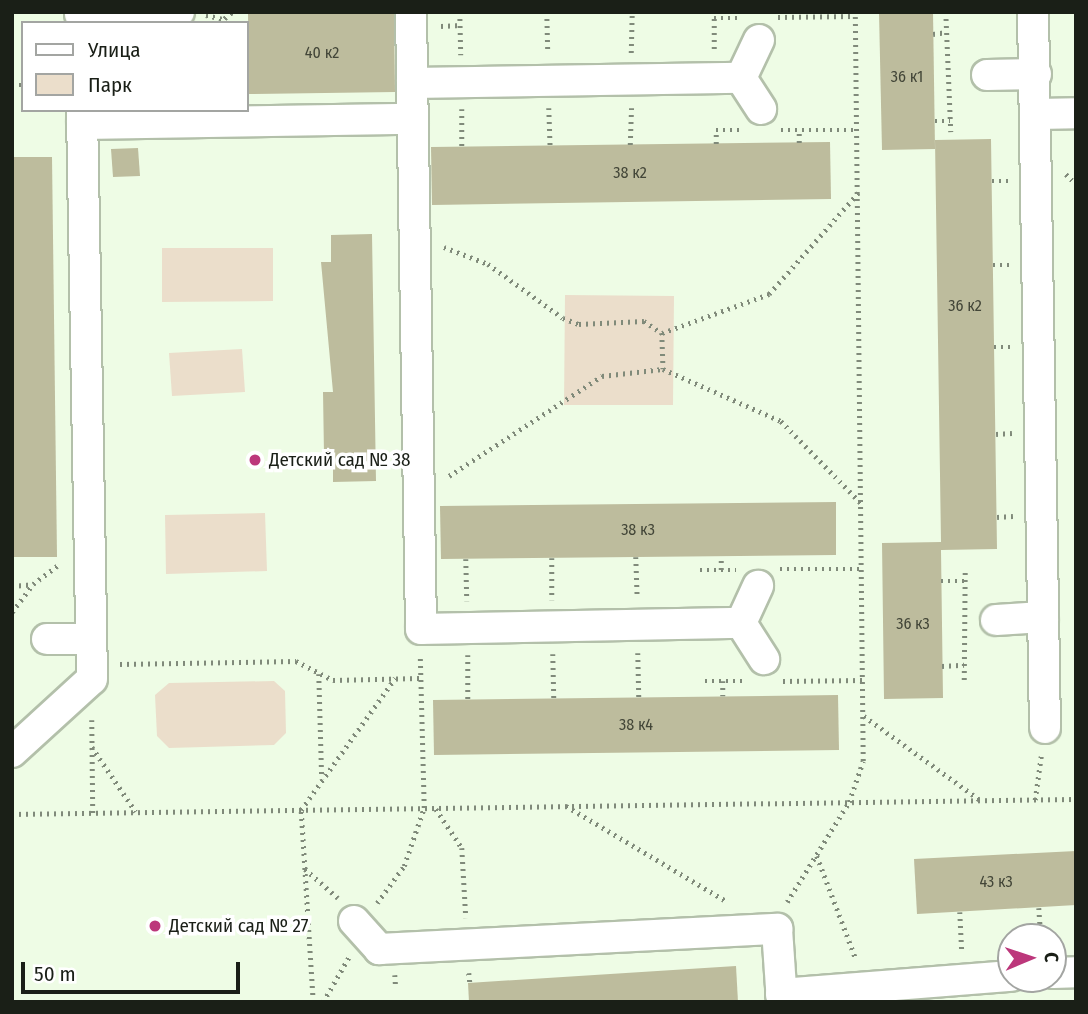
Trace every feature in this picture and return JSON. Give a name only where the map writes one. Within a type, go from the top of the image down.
[{"type":"lane","points":[[80,16],[179,12]]},
{"type":"lane","points":[[411,12],[421,629],[741,623]]},
{"type":"lane","points":[[1033,12],[1037,114],[1045,728]]},
{"type":"lane","points":[[758,25],[741,78],[762,123]]},
{"type":"lane","points":[[987,75],[1036,74]]},
{"type":"lane","points":[[412,83],[741,78]]},
{"type":"lane","points":[[1037,114],[1076,113]]},
{"type":"lane","points":[[12,752],[92,661],[82,117],[413,119]]},
{"type":"lane","points":[[741,623],[758,586]]},
{"type":"lane","points":[[996,620],[1043,617]]},
{"type":"lane","points":[[741,623],[764,659]]},
{"type":"lane","points":[[47,639],[92,661]]},
{"type":"lane","points":[[359,926],[379,950],[777,929],[782,998],[997,977]]},
{"type":"path","points":[[566,806],[777,929],[790,895],[849,802],[863,761],[855,14],[801,14],[758,25],[714,18],[714,12]]},
{"type":"path","points":[[946,12],[951,132]]},
{"type":"path","points":[[933,34],[947,32]]},
{"type":"path","points":[[935,121],[950,121]]},
{"type":"path","points":[[716,144],[716,130],[762,123],[799,130],[857,130]]},
{"type":"path","points":[[799,130],[799,143]]},
{"type":"path","points":[[662,333],[769,294],[858,192]]},
{"type":"path","points":[[415,235],[488,264],[563,318],[579,324],[644,321],[662,333]]},
{"type":"path","points":[[662,333],[663,369]]},
{"type":"path","points":[[418,495],[602,376],[663,369],[781,421],[862,504]]},
{"type":"path","points":[[721,556],[721,570]]},
{"type":"path","points":[[12,612],[33,584],[64,561]]},
{"type":"path","points":[[941,581],[965,581]]},
{"type":"path","points":[[12,586],[33,584]]},
{"type":"path","points":[[323,1002],[359,926],[404,866],[424,808],[421,629]]},
{"type":"path","points":[[93,813],[92,661],[296,662],[333,680],[420,678]]},
{"type":"path","points":[[942,666],[964,665]]},
{"type":"path","points":[[319,674],[322,779]]},
{"type":"path","points":[[313,1002],[301,810],[395,678]]},
{"type":"path","points":[[723,681],[723,696]]},
{"type":"path","points":[[863,716],[981,800]]},
{"type":"path","points":[[1035,800],[1045,728]]},
{"type":"path","points":[[92,747],[136,813]]},
{"type":"path","points":[[12,814],[1035,800],[1073,799],[1076,793]]},
{"type":"path","points":[[436,808],[462,848],[467,946]]},
{"type":"path","points":[[817,855],[866,988]]},
{"type":"path","points":[[305,869],[359,926]]},
{"type":"path","points":[[1039,908],[1040,923]]},
{"type":"green space","points":[[162,248],[273,248],[273,301],[162,302]]},
{"type":"green space","points":[[565,295],[674,296],[673,405],[564,405]]},
{"type":"green space","points":[[242,349],[245,392],[172,396],[169,353]]},
{"type":"green space","points":[[265,513],[267,571],[166,574],[165,515]]},
{"type":"green space","points":[[274,681],[285,691],[286,733],[274,745],[169,748],[157,736],[155,695],[169,683]]},
{"type":"building","points":[[394,12],[395,92],[249,94],[248,13]]},
{"type":"building","points":[[879,12],[933,12],[935,149],[882,150]]},
{"type":"building","points":[[991,139],[997,549],[941,550],[943,698],[884,699],[882,543],[941,542],[935,140]]},
{"type":"building","points":[[830,142],[831,199],[432,205],[431,147]]},
{"type":"building","points":[[138,148],[140,176],[113,177],[111,149]]},
{"type":"building","points":[[12,157],[52,157],[57,557],[12,557]]},
{"type":"building","points":[[372,234],[376,481],[333,482],[333,455],[324,455],[323,392],[333,392],[321,262],[331,262],[331,235]]},
{"type":"building","points":[[836,502],[836,555],[441,559],[440,506]]},
{"type":"building","points":[[838,695],[839,750],[434,755],[433,700]]},
{"type":"building","points":[[1076,851],[1076,905],[917,914],[914,859]]},
{"type":"building","points":[[736,966],[738,1002],[469,1002],[468,983]]},
{"type":"place","name":"Детский сад № 38","points":[[255,460]]},
{"type":"place","name":"Детский сад № 27","points":[[155,926]]}]
